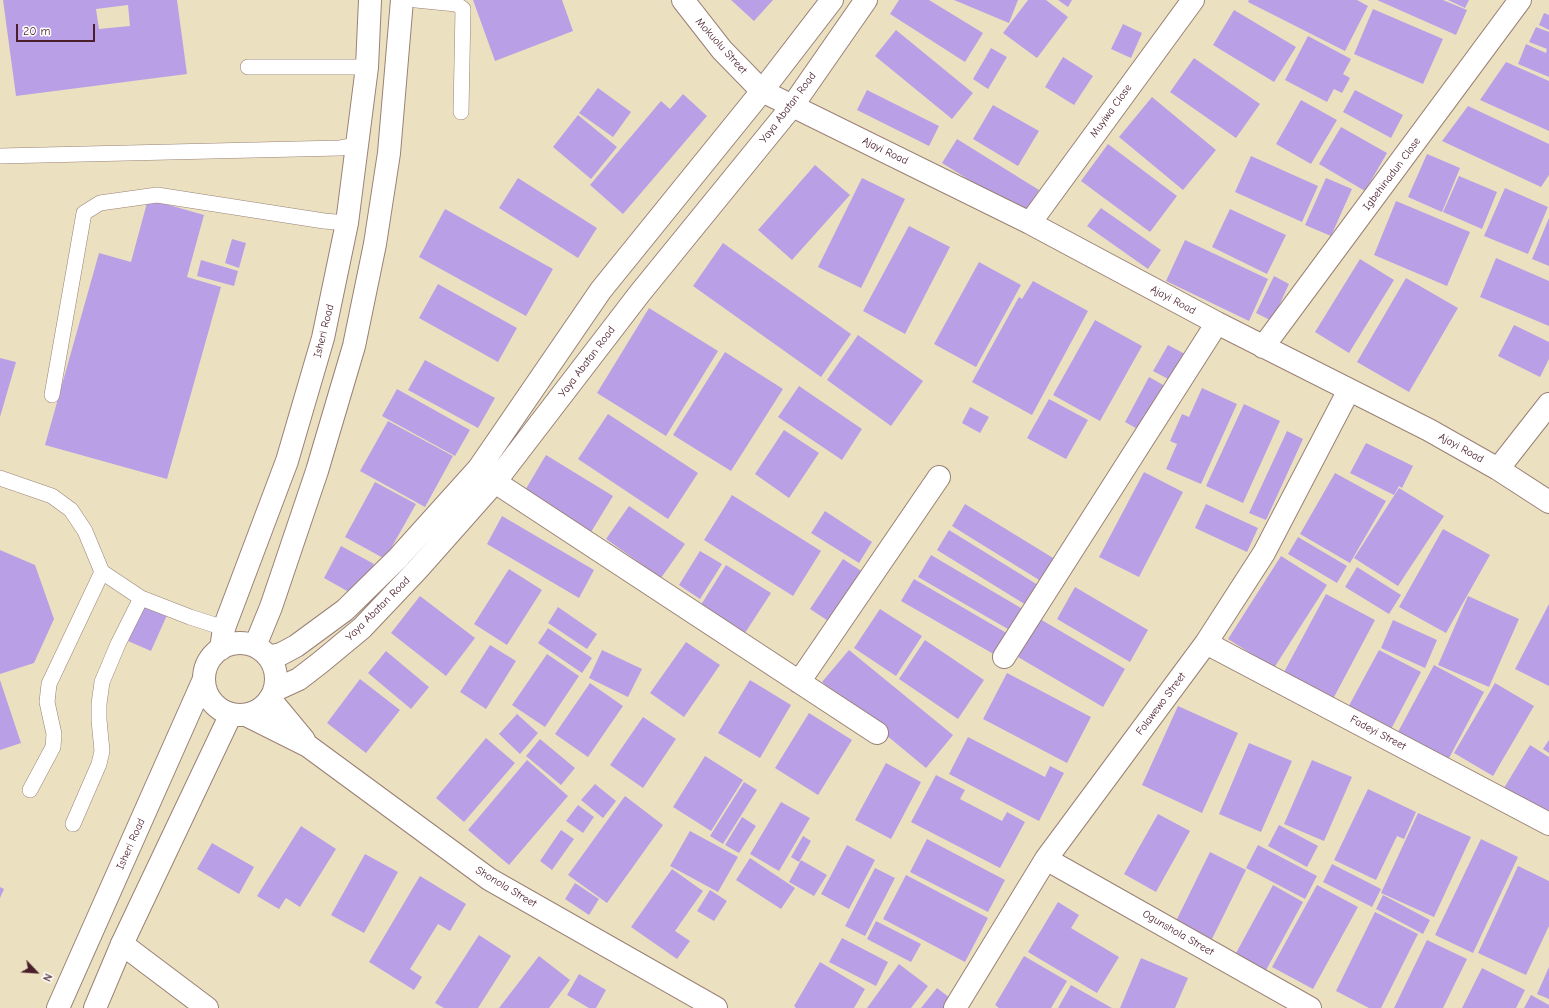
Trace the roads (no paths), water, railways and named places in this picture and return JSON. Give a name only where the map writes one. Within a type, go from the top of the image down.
[{"type":"street","name":"Isheri Road","points":[[223,638],[289,453],[323,338],[348,223],[367,67],[370,0]]},
{"type":"street","points":[[262,652],[271,607],[316,471],[354,346],[375,244],[389,153],[402,0]]},
{"type":"street","name":"Mokuolu Street","points":[[683,0],[722,50],[762,91]]},
{"type":"street","name":"Yaya Abatan Road","points":[[262,652],[282,654],[296,646],[345,610],[487,475],[602,290],[762,91],[832,0]]},
{"type":"street","name":"Yaya Abatan Road","points":[[272,694],[298,679],[362,628],[417,570],[487,475],[640,293],[792,105],[866,0]]},
{"type":"street","name":"Muyiwa Close","points":[[1030,223],[1193,0]]},
{"type":"street","name":"Igbehinadun Close","points":[[1263,347],[1520,0]]},
{"type":"street","name":"Ajayi Road","points":[[762,91],[1030,223],[1263,347],[1429,430],[1498,469],[1549,502]]},
{"type":"street","points":[[1004,657],[1217,323]]},
{"type":"street","name":"Folawewo Street","points":[[956,1008],[1046,859],[1206,643],[1264,553],[1349,390]]},
{"type":"street","points":[[1498,469],[1549,404]]},
{"type":"street","points":[[487,475],[876,733]]},
{"type":"street","points":[[800,682],[939,477]]},
{"type":"street","points":[[223,638],[232,644],[244,643],[262,652],[276,673],[272,694],[260,710],[238,714],[217,707],[208,695],[204,680],[208,662],[223,638]]},
{"type":"street","name":"Fadeyi Street","points":[[1206,643],[1549,824]]},
{"type":"street","name":"Isheri Road","points":[[58,1008],[204,680]]},
{"type":"street","name":"Shonola Street","points":[[272,694],[308,746]]},
{"type":"street","points":[[95,1008],[122,944],[238,714]]},
{"type":"street","name":"Shonola Street","points":[[238,714],[308,746],[489,879],[716,1008]]},
{"type":"street","name":"Ogunshola Street","points":[[1046,859],[1310,1008]]},
{"type":"street","points":[[122,944],[206,1008]]},
{"type":"lane","points":[[416,0],[456,4],[463,9],[461,112]]},
{"type":"lane","points":[[248,67],[367,67]]},
{"type":"lane","points":[[0,156],[340,148],[357,145]]},
{"type":"lane","points":[[52,396],[84,213],[100,203],[157,195],[324,221],[348,223]]},
{"type":"lane","points":[[0,478],[52,496],[71,510],[85,531],[102,572],[141,598],[190,618],[223,638]]},
{"type":"lane","points":[[30,790],[53,747],[54,734],[47,702],[49,684],[102,572]]},
{"type":"lane","points":[[73,824],[99,764],[102,751],[99,704],[102,682],[118,644],[141,598]]}]
